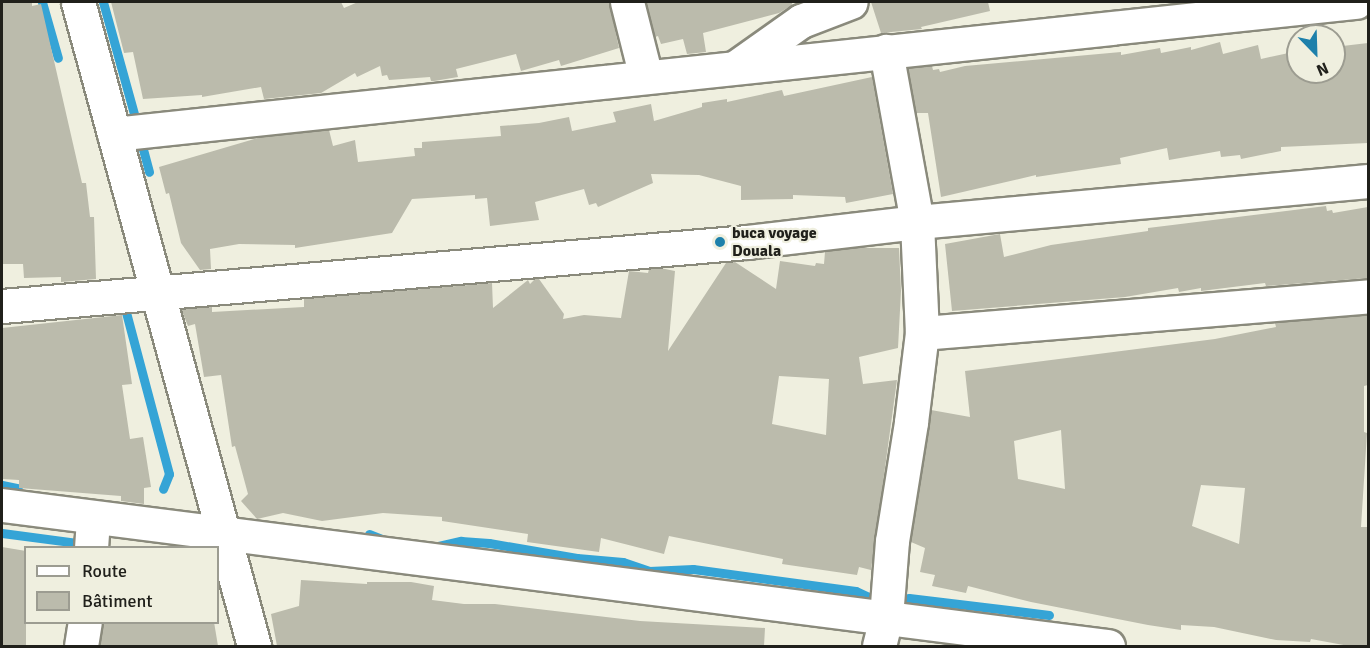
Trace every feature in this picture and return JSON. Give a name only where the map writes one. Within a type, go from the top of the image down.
[{"type":"street","points":[[78,2],[254,646]]},
{"type":"street","points":[[627,2],[646,77]]},
{"type":"street","points":[[735,68],[801,21],[852,2]]},
{"type":"street","points":[[114,134],[1356,2]]},
{"type":"street","points":[[882,632],[892,542],[922,333],[917,222],[886,51]]},
{"type":"street","points":[[2,306],[747,242],[917,222],[1368,181]]},
{"type":"street","points":[[922,333],[1368,296]]},
{"type":"street","points":[[2,505],[92,533],[223,534],[882,632],[1108,646]]},
{"type":"street","points":[[81,646],[84,624]]},
{"type":"building","points":[[2,2],[32,2],[32,6],[41,4],[82,183],[86,183],[90,217],[94,217],[96,279],[61,282],[61,277],[24,278],[23,264],[2,264]]},
{"type":"building","points":[[111,2],[341,2],[344,8],[358,2],[609,2],[619,48],[561,66],[559,60],[521,71],[516,54],[456,69],[458,77],[434,81],[431,81],[430,77],[389,80],[387,75],[382,76],[380,66],[357,77],[355,73],[321,93],[264,99],[261,87],[202,97],[202,95],[143,99],[133,52],[124,53]]},
{"type":"building","points":[[646,2],[792,2],[792,5],[779,13],[703,33],[706,52],[687,54],[683,39],[661,44],[658,36],[655,37]]},
{"type":"building","points":[[871,2],[988,2],[990,11],[921,27],[922,29],[881,33]]},
{"type":"building","points":[[1220,42],[1223,54],[1258,45],[1261,59],[1286,54],[1286,84],[1346,84],[1346,46],[1368,43],[1368,143],[1281,147],[1281,151],[1241,159],[1240,155],[1221,157],[1220,151],[1169,160],[1167,148],[1120,158],[1121,164],[1036,177],[1036,175],[941,197],[928,113],[916,113],[908,68],[932,66],[933,70],[939,69],[940,72],[965,66],[1121,52],[1121,55],[1160,48],[1161,53],[1191,47],[1191,50]]},
{"type":"building","points":[[872,77],[893,194],[846,203],[845,197],[793,195],[793,199],[741,200],[741,186],[699,175],[651,174],[653,183],[598,207],[596,203],[589,205],[584,189],[535,202],[539,220],[490,226],[487,198],[475,199],[475,195],[412,199],[392,233],[295,248],[295,245],[239,244],[210,249],[211,269],[200,270],[181,243],[169,193],[166,194],[159,167],[258,138],[329,130],[333,146],[355,140],[358,162],[415,156],[414,148],[422,148],[422,142],[501,136],[500,126],[539,123],[569,117],[572,131],[616,122],[613,112],[651,104],[654,121],[702,107],[702,103],[727,99],[727,102],[782,90],[784,96]]},
{"type":"building","points":[[1326,206],[1327,211],[1332,210],[1333,213],[1368,207],[1368,278],[1266,286],[1265,283],[1201,291],[1201,288],[1179,292],[1178,288],[1125,297],[952,311],[945,244],[1000,234],[1004,257],[1051,245],[1148,231],[1148,228]]},
{"type":"building","points":[[853,248],[899,248],[901,291],[898,348],[859,357],[863,384],[897,380],[871,570],[859,567],[857,575],[782,564],[783,559],[669,536],[664,554],[601,538],[599,552],[527,542],[528,534],[442,521],[442,517],[383,513],[322,521],[283,513],[257,519],[241,501],[248,494],[235,446],[232,447],[221,375],[204,377],[195,324],[188,326],[181,309],[212,307],[212,312],[304,307],[304,299],[492,283],[493,308],[528,280],[530,284],[535,279],[539,279],[564,314],[563,319],[584,315],[621,318],[629,271],[648,273],[649,269],[660,268],[675,271],[668,351],[726,263],[735,262],[776,289],[780,261],[815,266],[816,263],[824,264],[825,252]],"holes":[[[779,376],[829,379],[826,435],[772,424]]]},
{"type":"building","points":[[122,315],[132,384],[122,385],[130,439],[143,437],[151,487],[144,488],[144,504],[121,501],[121,496],[19,488],[19,480],[2,479],[2,328]]},
{"type":"building","points":[[1368,315],[1368,385],[1364,386],[1364,432],[1367,433],[1361,527],[1368,527],[1368,646],[1349,646],[1311,639],[1310,642],[1276,640],[1214,627],[1181,625],[1181,630],[1148,625],[1031,602],[968,586],[966,593],[932,586],[935,575],[920,572],[925,548],[911,542],[931,410],[970,417],[965,371],[1215,339],[1276,327],[1275,323]],"holes":[[[1061,430],[1065,489],[1018,479],[1014,441]],[[1201,485],[1245,488],[1239,544],[1192,526]]]},
{"type":"building","points":[[2,547],[24,551],[26,646],[2,646]]},
{"type":"building","points":[[301,580],[367,584],[367,582],[411,582],[434,586],[432,600],[464,604],[495,604],[640,621],[765,628],[764,646],[277,646],[271,614],[299,606]]},
{"type":"building","points":[[103,624],[214,624],[218,646],[100,646]]},
{"type":"waterway","points":[[42,2],[58,58]]},
{"type":"waterway","points":[[103,2],[136,121]]},
{"type":"waterway","points":[[140,138],[149,172]]},
{"type":"waterway","points":[[123,301],[169,474],[163,489]]},
{"type":"waterway","points":[[2,485],[18,488]]},
{"type":"waterway","points":[[2,533],[86,544]]},
{"type":"waterway","points":[[369,534],[385,540]]},
{"type":"waterway","points":[[434,547],[461,541],[489,543],[577,558],[623,562],[649,571],[693,569],[856,591],[880,602]]},
{"type":"waterway","points":[[894,601],[909,598],[1049,615]]},
{"type":"place","name":"buca voyage Douala","points":[[720,242]]}]
